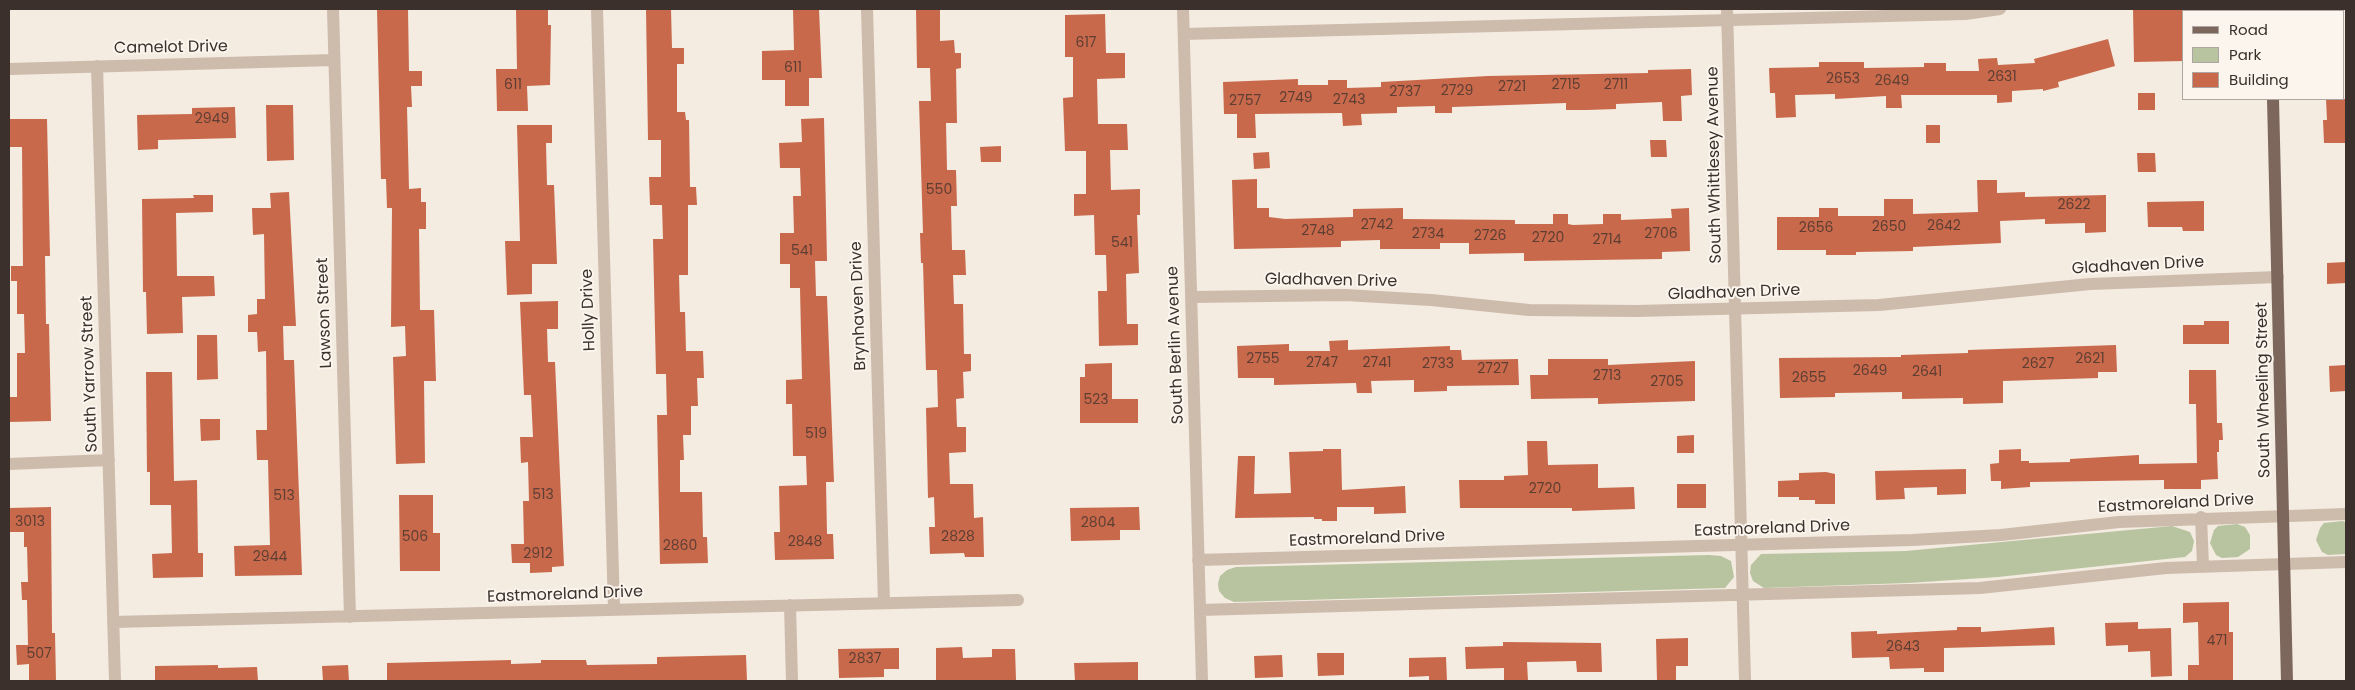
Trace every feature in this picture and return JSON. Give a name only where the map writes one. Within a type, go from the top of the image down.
[{"type":"main road","name":"South Wheeling Street","points":[[2273,100],[2287,681]]},
{"type":"street","name":"Lawson Street","points":[[333,9],[350,617]]},
{"type":"street","name":"Holly Drive","points":[[597,9],[614,609]]},
{"type":"street","name":"Brynhaven Drive","points":[[867,9],[884,602]]},
{"type":"street","name":"South Berlin Avenue","points":[[1183,9],[1202,681]]},
{"type":"street","points":[[1184,34],[1727,14],[1964,14],[2000,9]]},
{"type":"street","name":"South Whittlesey Avenue","points":[[1727,14],[1745,681]]},
{"type":"street","name":"Camelot Drive","points":[[9,69],[334,60]]},
{"type":"street","name":"South Yarrow Street","points":[[97,66],[115,681]]},
{"type":"street","name":"Gladhaven Drive","points":[[1192,297],[1335,295],[1431,300],[1529,310],[1588,312],[1893,304],[2113,282],[2278,277]]},
{"type":"street","points":[[9,464],[109,460]]},
{"type":"street","name":"Eastmoreland Drive","points":[[1198,560],[1741,546],[1975,537],[2118,522],[2283,514],[2346,514]]},
{"type":"street","points":[[2201,517],[2203,566]]},
{"type":"street","points":[[1200,610],[1980,588],[2113,572],[2203,566],[2346,562]]},
{"type":"street","name":"Eastmoreland Drive","points":[[113,622],[1018,600]]},
{"type":"street","points":[[790,605],[792,681]]},
{"type":"green space","points":[[2343,521],[2346,523],[2346,554],[2328,555],[2322,552],[2316,540],[2320,528],[2324,523]]},
{"type":"green space","points":[[2237,524],[2245,527],[2250,535],[2250,549],[2238,557],[2222,558],[2216,555],[2210,543],[2214,530],[2218,526]]},
{"type":"green space","points":[[2172,526],[2190,532],[2194,541],[2192,551],[2185,557],[1998,577],[1908,583],[1764,588],[1753,581],[1750,573],[1751,565],[1761,554],[1906,551]]},
{"type":"green space","points":[[1721,556],[1731,561],[1734,577],[1725,588],[1234,602],[1225,598],[1219,591],[1218,584],[1220,576],[1227,570],[1236,567]]},
{"type":"building","points":[[377,9],[408,9],[409,71],[422,71],[422,86],[411,86],[412,107],[407,107],[409,189],[421,188],[421,202],[426,202],[426,229],[419,229],[420,310],[434,310],[436,381],[424,381],[425,463],[396,464],[393,357],[406,356],[405,326],[391,327],[392,208],[387,208],[386,179],[381,179]]},
{"type":"building","points":[[516,9],[548,9],[548,25],[551,25],[550,85],[527,86],[528,111],[497,111],[496,69],[517,69]]},
{"type":"building","points":[[646,9],[671,9],[672,48],[684,48],[684,64],[677,64],[677,112],[685,112],[686,120],[689,120],[690,187],[696,187],[697,205],[688,205],[688,275],[679,275],[680,312],[685,312],[686,351],[703,351],[704,378],[697,378],[698,406],[691,406],[691,435],[683,435],[684,460],[680,460],[680,492],[702,492],[703,537],[707,537],[708,563],[660,564],[657,415],[667,415],[666,374],[656,374],[653,239],[663,239],[662,205],[650,205],[649,177],[661,177],[661,140],[648,140]]},
{"type":"building","points":[[793,9],[819,9],[822,78],[809,78],[809,106],[785,106],[785,80],[762,80],[762,51],[794,50]]},
{"type":"building","points":[[916,9],[940,9],[940,41],[954,40],[955,53],[961,53],[961,68],[956,69],[957,123],[946,123],[947,170],[956,170],[957,206],[951,206],[952,250],[965,250],[966,275],[953,275],[954,304],[963,304],[964,354],[971,354],[971,371],[963,372],[964,398],[956,399],[957,427],[966,427],[966,452],[949,453],[950,484],[973,484],[974,518],[983,517],[984,557],[965,557],[964,553],[930,554],[929,527],[935,527],[934,497],[928,498],[926,408],[938,407],[937,370],[926,370],[923,263],[921,263],[920,233],[923,233],[919,101],[931,101],[930,68],[917,68]]},
{"type":"building","points":[[2133,9],[2184,9],[2182,10],[2182,61],[2134,62]]},
{"type":"building","points":[[1105,14],[1106,53],[1125,53],[1125,78],[1097,79],[1098,124],[1127,124],[1128,150],[1110,150],[1111,190],[1140,189],[1140,215],[1137,215],[1139,273],[1126,274],[1127,324],[1138,324],[1138,345],[1099,346],[1098,291],[1107,291],[1106,255],[1095,255],[1094,215],[1074,216],[1074,194],[1086,194],[1086,151],[1065,151],[1063,98],[1073,97],[1073,57],[1065,57],[1065,15]]},
{"type":"building","points":[[2108,39],[2115,66],[2058,82],[2059,87],[2043,91],[2043,89],[2012,91],[2012,102],[1997,103],[1997,95],[1901,95],[1902,108],[1886,108],[1886,96],[1835,99],[1835,94],[1795,95],[1796,117],[1776,118],[1775,93],[1770,93],[1769,68],[1819,67],[1819,62],[1864,62],[1864,68],[1924,67],[1924,63],[1946,63],[1946,71],[1979,71],[1978,59],[1997,58],[1998,65],[2035,63],[2034,59]]},
{"type":"building","points":[[1691,69],[1692,95],[1681,96],[1682,121],[1663,121],[1662,102],[1616,104],[1616,109],[1587,110],[1566,110],[1566,103],[1452,107],[1452,113],[1435,113],[1435,106],[1397,107],[1397,113],[1361,114],[1362,125],[1343,126],[1342,113],[1255,114],[1256,138],[1237,138],[1237,114],[1224,114],[1223,82],[1298,79],[1298,85],[1328,85],[1328,80],[1347,80],[1347,88],[1381,87],[1381,82],[1488,76],[1648,73],[1648,70]]},
{"type":"building","points":[[2138,93],[2155,93],[2155,110],[2138,110]]},
{"type":"building","points":[[2346,99],[2346,143],[2324,143],[2323,120],[2327,120],[2326,100]]},
{"type":"building","points":[[266,105],[293,105],[294,160],[267,161]]},
{"type":"building","points":[[235,107],[236,138],[158,140],[158,149],[138,150],[137,115],[192,114],[192,108]]},
{"type":"building","points":[[824,118],[827,261],[815,261],[816,296],[827,296],[834,482],[826,482],[827,534],[833,534],[834,559],[775,560],[774,532],[780,532],[779,486],[807,485],[806,456],[793,456],[792,404],[786,404],[786,380],[802,379],[800,288],[790,288],[790,264],[780,264],[780,233],[794,233],[793,196],[801,196],[800,168],[780,168],[779,143],[802,142],[801,119]]},
{"type":"building","points":[[9,119],[47,119],[50,256],[45,256],[46,324],[49,324],[51,421],[9,422],[9,397],[17,397],[17,353],[25,353],[24,314],[17,314],[17,281],[11,281],[11,266],[23,266],[22,147],[9,147]]},
{"type":"building","points":[[517,125],[552,125],[552,143],[546,143],[547,185],[554,185],[557,264],[532,264],[532,294],[507,295],[505,241],[520,241]]},
{"type":"building","points":[[1926,125],[1940,125],[1940,143],[1926,143]]},
{"type":"building","points":[[1650,140],[1666,140],[1667,157],[1651,157]]},
{"type":"building","points":[[1001,146],[1001,162],[981,162],[980,147]]},
{"type":"building","points":[[1269,152],[1270,168],[1254,169],[1253,153]]},
{"type":"building","points":[[2137,153],[2155,153],[2156,172],[2138,172]]},
{"type":"building","points":[[1257,179],[1257,208],[1269,208],[1269,217],[1285,219],[1353,217],[1353,209],[1403,208],[1403,219],[1515,220],[1515,224],[1553,224],[1553,214],[1568,214],[1568,224],[1573,225],[1603,224],[1603,214],[1621,214],[1621,220],[1672,218],[1671,209],[1689,208],[1690,251],[1662,252],[1662,259],[1524,261],[1524,253],[1469,254],[1469,243],[1440,243],[1440,249],[1380,249],[1380,240],[1341,241],[1341,247],[1234,249],[1232,180]]},
{"type":"building","points":[[1977,180],[1997,180],[1997,193],[2025,192],[2025,197],[2106,195],[2106,232],[2085,233],[2085,223],[2045,224],[2045,219],[2000,221],[2001,243],[1913,247],[1913,251],[1856,252],[1856,255],[1826,255],[1826,250],[1777,250],[1777,217],[1819,217],[1819,208],[1838,208],[1838,216],[1884,216],[1884,199],[1913,199],[1913,214],[1978,212]]},
{"type":"building","points":[[289,192],[296,326],[283,326],[284,360],[294,360],[302,575],[235,576],[234,546],[270,545],[268,460],[257,460],[256,430],[267,430],[266,351],[258,352],[257,332],[248,332],[248,315],[257,314],[257,299],[265,299],[264,234],[253,235],[252,208],[271,208],[270,193]]},
{"type":"building","points":[[193,195],[213,195],[213,212],[176,213],[177,276],[214,276],[215,296],[182,297],[183,333],[147,334],[146,292],[143,292],[142,199],[194,198]]},
{"type":"building","points":[[2204,201],[2204,231],[2183,231],[2182,227],[2148,227],[2147,202]]},
{"type":"building","points":[[2346,262],[2346,283],[2327,284],[2327,263]]},
{"type":"building","points":[[558,301],[558,329],[547,329],[548,362],[555,362],[564,566],[552,567],[552,572],[530,573],[530,563],[512,563],[511,544],[524,544],[523,501],[529,501],[528,462],[521,463],[520,437],[533,437],[531,395],[524,395],[520,302]]},
{"type":"building","points":[[2204,321],[2229,321],[2229,344],[2183,344],[2183,325],[2204,325]]},
{"type":"building","points":[[197,335],[217,335],[218,379],[197,380]]},
{"type":"building","points":[[1348,340],[1348,350],[1450,346],[1450,350],[1461,350],[1462,360],[1518,359],[1519,385],[1447,386],[1447,391],[1414,392],[1414,380],[1371,381],[1372,393],[1357,393],[1356,383],[1274,385],[1274,378],[1238,378],[1237,346],[1289,344],[1289,351],[1330,351],[1329,341]]},
{"type":"building","points":[[2116,345],[2117,372],[2098,372],[2098,378],[2003,381],[2003,403],[1963,404],[1963,398],[1902,399],[1902,392],[1835,393],[1835,397],[1780,398],[1779,358],[1901,357],[1901,355],[1968,353],[1968,350]]},
{"type":"building","points":[[1548,359],[1608,359],[1608,365],[1695,361],[1695,401],[1598,404],[1598,398],[1531,399],[1530,375],[1548,375]]},
{"type":"building","points":[[1112,363],[1112,399],[1138,399],[1138,423],[1080,423],[1080,377],[1085,377],[1085,364]]},
{"type":"building","points":[[2346,365],[2346,391],[2330,392],[2329,366]]},
{"type":"building","points":[[2189,370],[2216,370],[2217,423],[2222,423],[2223,440],[2219,440],[2219,452],[2217,452],[2218,479],[2201,480],[2201,489],[2164,489],[2164,480],[2030,482],[2030,487],[2001,489],[2001,481],[1991,481],[1990,464],[1999,463],[1999,450],[2021,449],[2021,461],[2029,461],[2029,463],[2070,462],[2070,459],[2139,455],[2139,464],[2197,463],[2196,404],[2189,404]]},
{"type":"building","points":[[146,372],[172,372],[174,481],[197,480],[198,553],[203,553],[203,577],[153,578],[152,554],[172,553],[171,505],[150,505],[150,472],[147,472]]},
{"type":"building","points":[[200,419],[220,419],[220,440],[201,441]]},
{"type":"building","points":[[1694,435],[1694,453],[1677,453],[1677,436]]},
{"type":"building","points":[[1527,441],[1547,441],[1548,465],[1598,464],[1598,488],[1634,487],[1635,509],[1572,511],[1572,508],[1460,508],[1459,480],[1504,480],[1504,476],[1528,475]]},
{"type":"building","points":[[1323,449],[1341,449],[1342,490],[1405,486],[1406,513],[1374,514],[1374,507],[1337,507],[1337,521],[1322,521],[1322,519],[1314,519],[1314,517],[1235,518],[1238,456],[1255,456],[1254,494],[1291,493],[1289,452],[1323,451]]},
{"type":"building","points":[[1966,469],[1966,494],[1937,495],[1937,487],[1904,488],[1905,499],[1876,500],[1875,471]]},
{"type":"building","points":[[1826,472],[1835,474],[1835,504],[1815,504],[1815,500],[1799,500],[1799,497],[1778,497],[1778,481],[1799,480],[1799,473]]},
{"type":"building","points":[[1677,484],[1706,484],[1706,508],[1677,508]]},
{"type":"building","points":[[399,495],[433,495],[433,533],[440,533],[440,571],[400,571]]},
{"type":"building","points":[[51,507],[52,633],[55,633],[56,681],[29,681],[29,664],[17,665],[16,645],[28,645],[27,600],[22,600],[21,582],[28,582],[27,547],[24,547],[24,532],[9,532],[9,508]]},
{"type":"building","points":[[1139,507],[1140,530],[1120,530],[1120,540],[1071,541],[1070,508]]},
{"type":"building","points":[[2229,602],[2229,632],[2233,632],[2233,681],[2188,681],[2188,665],[2199,665],[2198,622],[2183,623],[2183,603]]},
{"type":"building","points":[[2138,622],[2138,629],[2171,628],[2172,676],[2151,677],[2150,651],[2128,652],[2128,645],[2106,646],[2105,623]]},
{"type":"building","points":[[1957,627],[1981,627],[1981,632],[2054,627],[2055,645],[1944,648],[1944,672],[1924,672],[1924,668],[1890,669],[1889,657],[1852,658],[1851,632],[1877,631],[1877,634],[1957,630]]},
{"type":"building","points":[[1688,638],[1688,666],[1676,666],[1676,681],[1657,681],[1656,639]]},
{"type":"building","points":[[1503,642],[1601,643],[1602,672],[1577,672],[1576,661],[1527,662],[1528,681],[1504,681],[1504,668],[1466,669],[1465,647],[1503,646]]},
{"type":"building","points":[[962,647],[963,658],[992,657],[992,649],[1015,649],[1016,680],[936,681],[936,648]]},
{"type":"building","points":[[899,648],[899,669],[884,669],[884,677],[839,678],[838,649]]},
{"type":"building","points":[[1317,653],[1344,653],[1344,675],[1318,676]]},
{"type":"building","points":[[746,655],[747,681],[387,681],[387,663],[511,660],[511,664],[541,663],[541,660],[586,660],[587,665],[657,664],[657,657]]},
{"type":"building","points":[[1282,655],[1283,677],[1255,678],[1254,656]]},
{"type":"building","points":[[1446,657],[1447,681],[1429,681],[1429,676],[1409,677],[1409,658]]},
{"type":"building","points":[[1138,662],[1138,681],[1075,681],[1074,663]]},
{"type":"building","points":[[218,665],[218,668],[257,667],[258,681],[155,681],[155,666]]},
{"type":"building","points":[[348,665],[349,681],[323,681],[322,666]]}]
